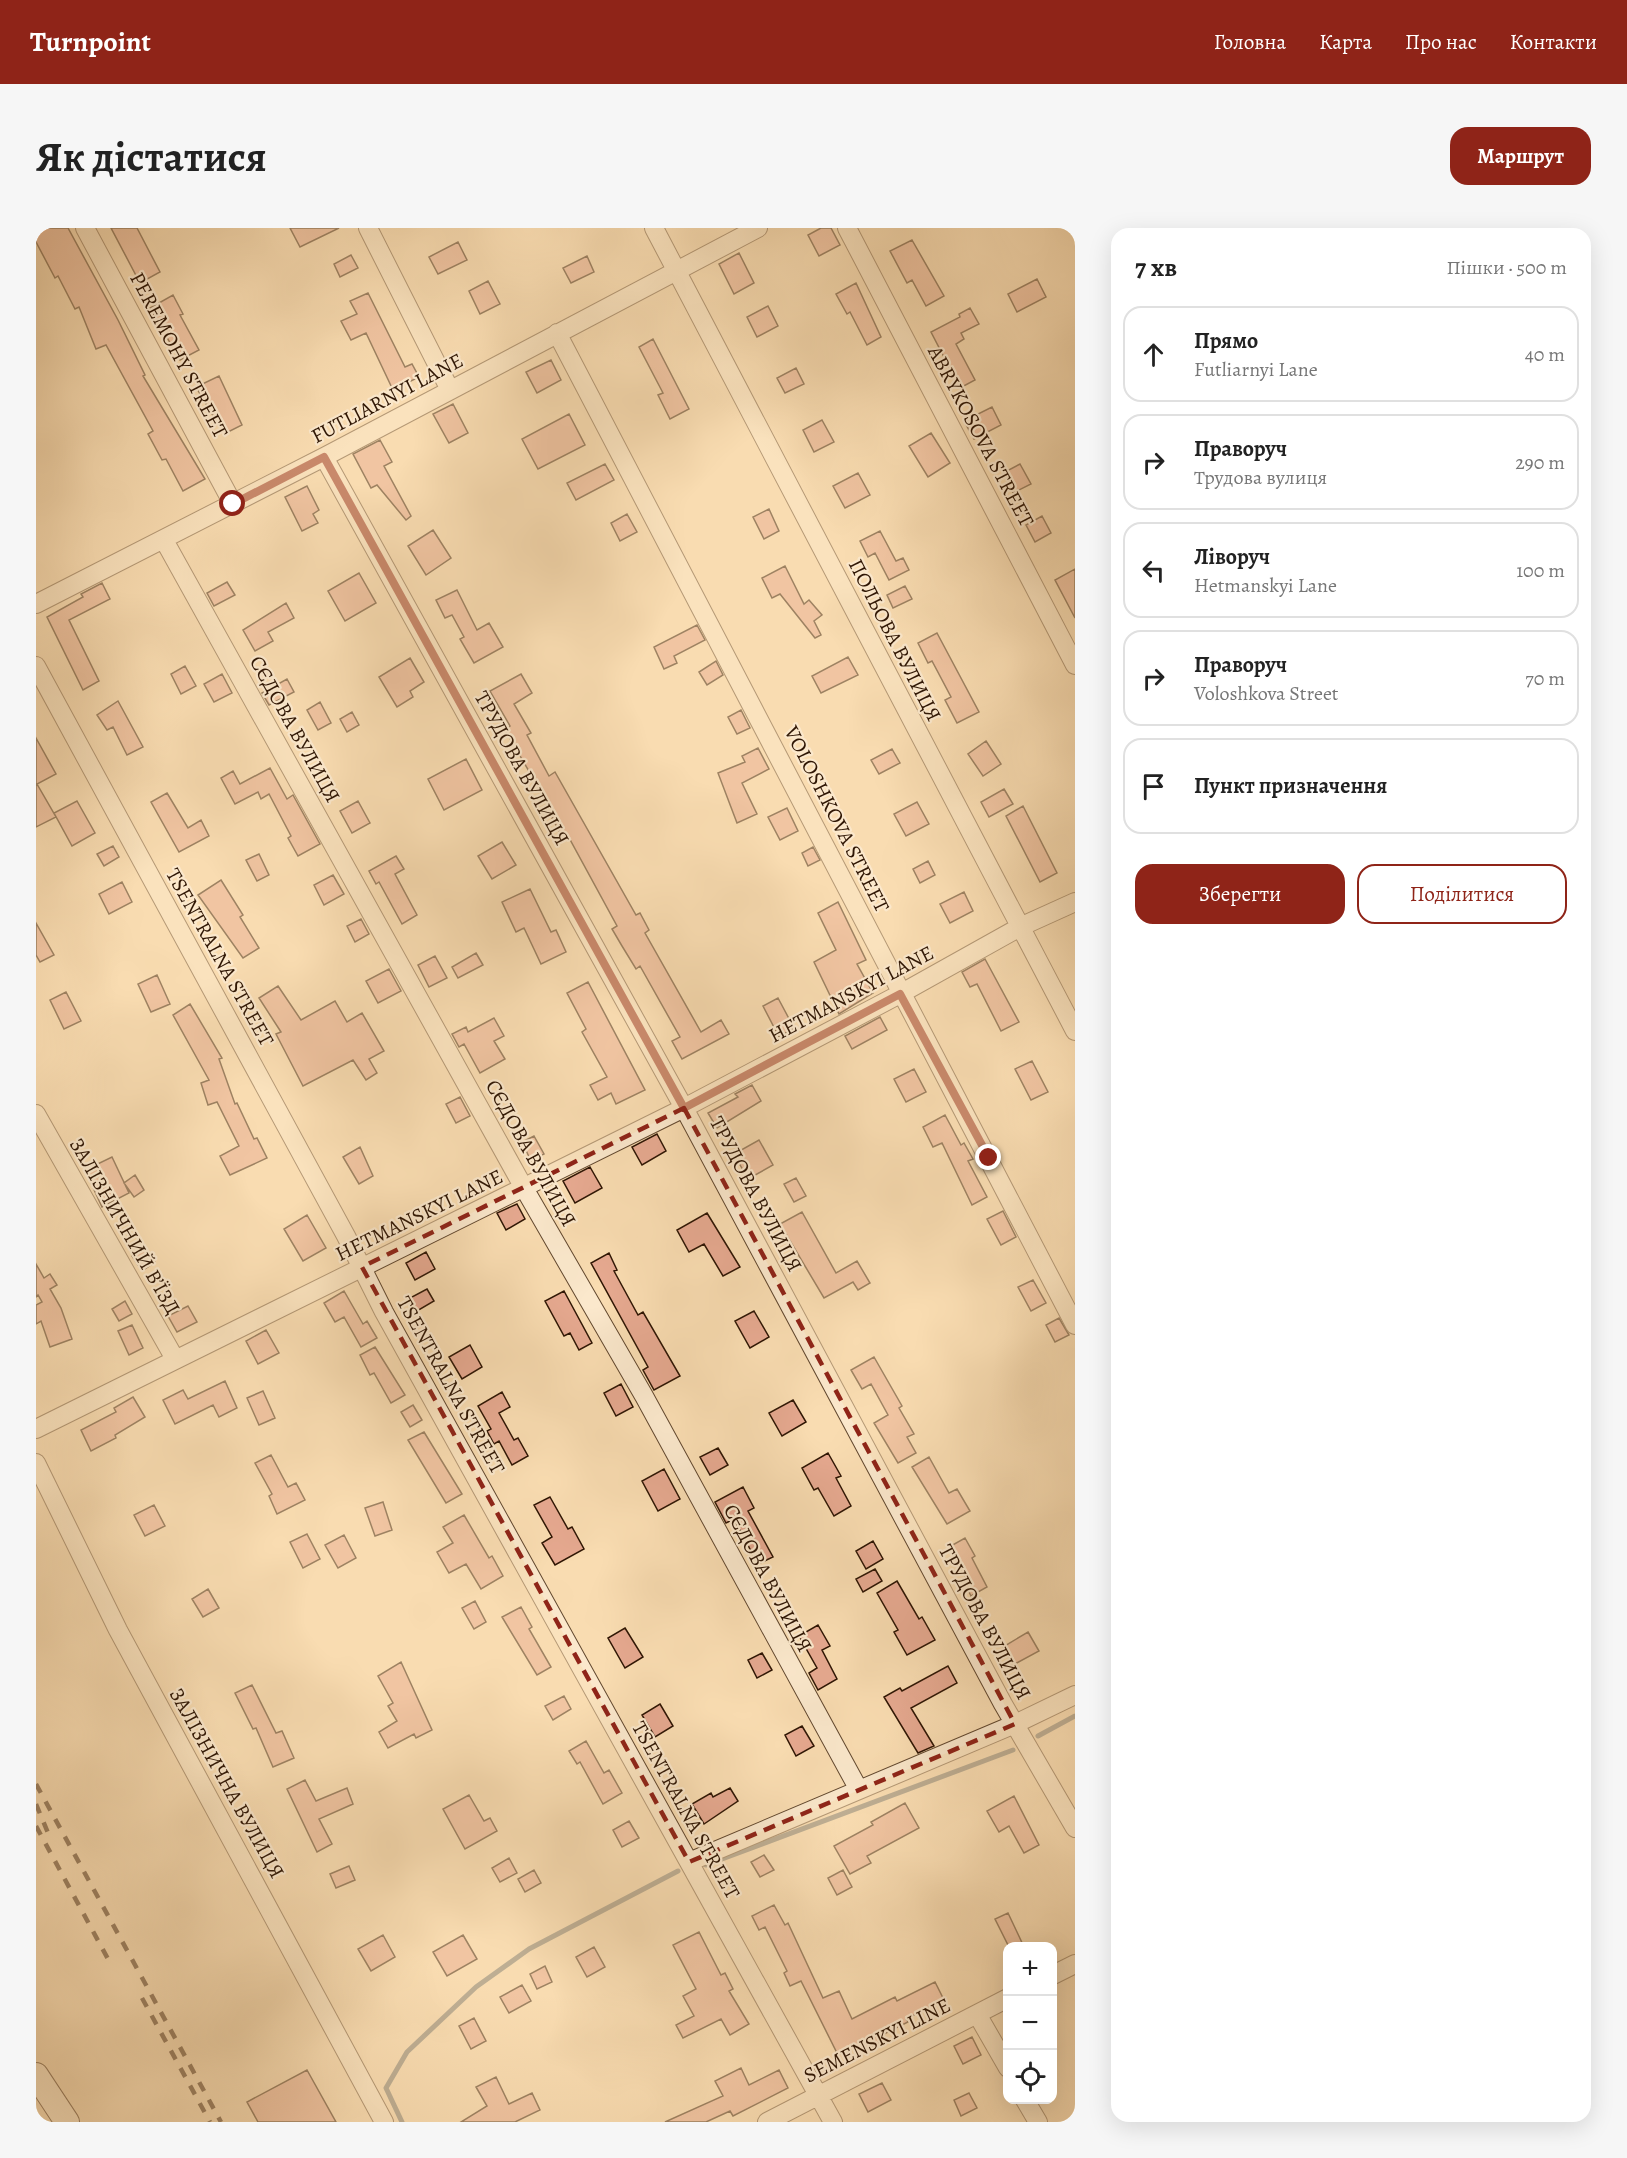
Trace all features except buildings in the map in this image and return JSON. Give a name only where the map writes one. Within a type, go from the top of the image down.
[{"type":"main road","points":[[36,2075],[67,2122]]},
{"type":"street","name":"PEREMOHY STREET","points":[[85,228],[233,504]]},
{"type":"street","points":[[368,228],[450,390]]},
{"type":"street","name":"ПОЛЬОВА ВУЛИЦЯ","points":[[654,228],[678,269],[1075,1031]]},
{"type":"street","name":"FUTLIARNYI LANE","points":[[36,604],[324,457],[758,228]]},
{"type":"street","name":"ABRYKOSOVA STREET","points":[[847,228],[1075,665]]},
{"type":"street","name":"VOLOSHKOVA STREET","points":[[557,333],[793,781],[900,994],[989,1158],[1075,1326]]},
{"type":"street","name":"ТРУДОВА ВУЛИЦЯ","points":[[324,457],[684,1108],[1015,1724],[1075,1828]]},
{"type":"street","name":"СЄДОВА ВУЛИЦЯ","points":[[164,540],[524,1188],[644,1396],[859,1790]]},
{"type":"street","name":"TSENTRALNA STREET","points":[[36,666],[401,1343],[833,2122]]},
{"type":"street","name":"HETMANSKYI LANE","points":[[36,1429],[684,1108],[900,994],[1020,927],[1075,902]]},
{"type":"street","name":"ЗАЛІЗНИЧНИЙ В’ЇЗД","points":[[36,1114],[175,1359]]},
{"type":"street","name":"ЗАЛІЗНИЧНА ВУЛИЦЯ","points":[[36,1463],[118,1630],[384,2122]]},
{"type":"street","points":[[689,1862],[1015,1724],[1075,1695]]},
{"type":"street","points":[[1057,1973],[1075,1964]]},
{"type":"street","name":"SEMENSKYI LINE","points":[[767,2122],[1003,2001]]},
{"type":"street","points":[[977,2014],[1003,2059]]},
{"type":"street","points":[[1027,2104],[1038,2122]]},
{"type":"highlighted area","points":[[684,1108],[1015,1724],[689,1862],[362,1267]]},
{"type":"waterway","points":[[1038,1736],[1075,1716]]},
{"type":"waterway","points":[[706,1865],[1013,1750]]},
{"type":"waterway","points":[[402,2122],[386,2088],[407,2052],[476,1987],[529,1949],[678,1871]]},
{"type":"railway","points":[[36,1784],[221,2122]]},
{"type":"railway","points":[[36,1804],[48,1833]]},
{"type":"railway","points":[[36,1826],[108,1959]]},
{"type":"railway","points":[[142,1998],[210,2122]]},
{"type":"route","points":[[233,504],[324,457],[684,1108],[900,994],[989,1158]]}]
